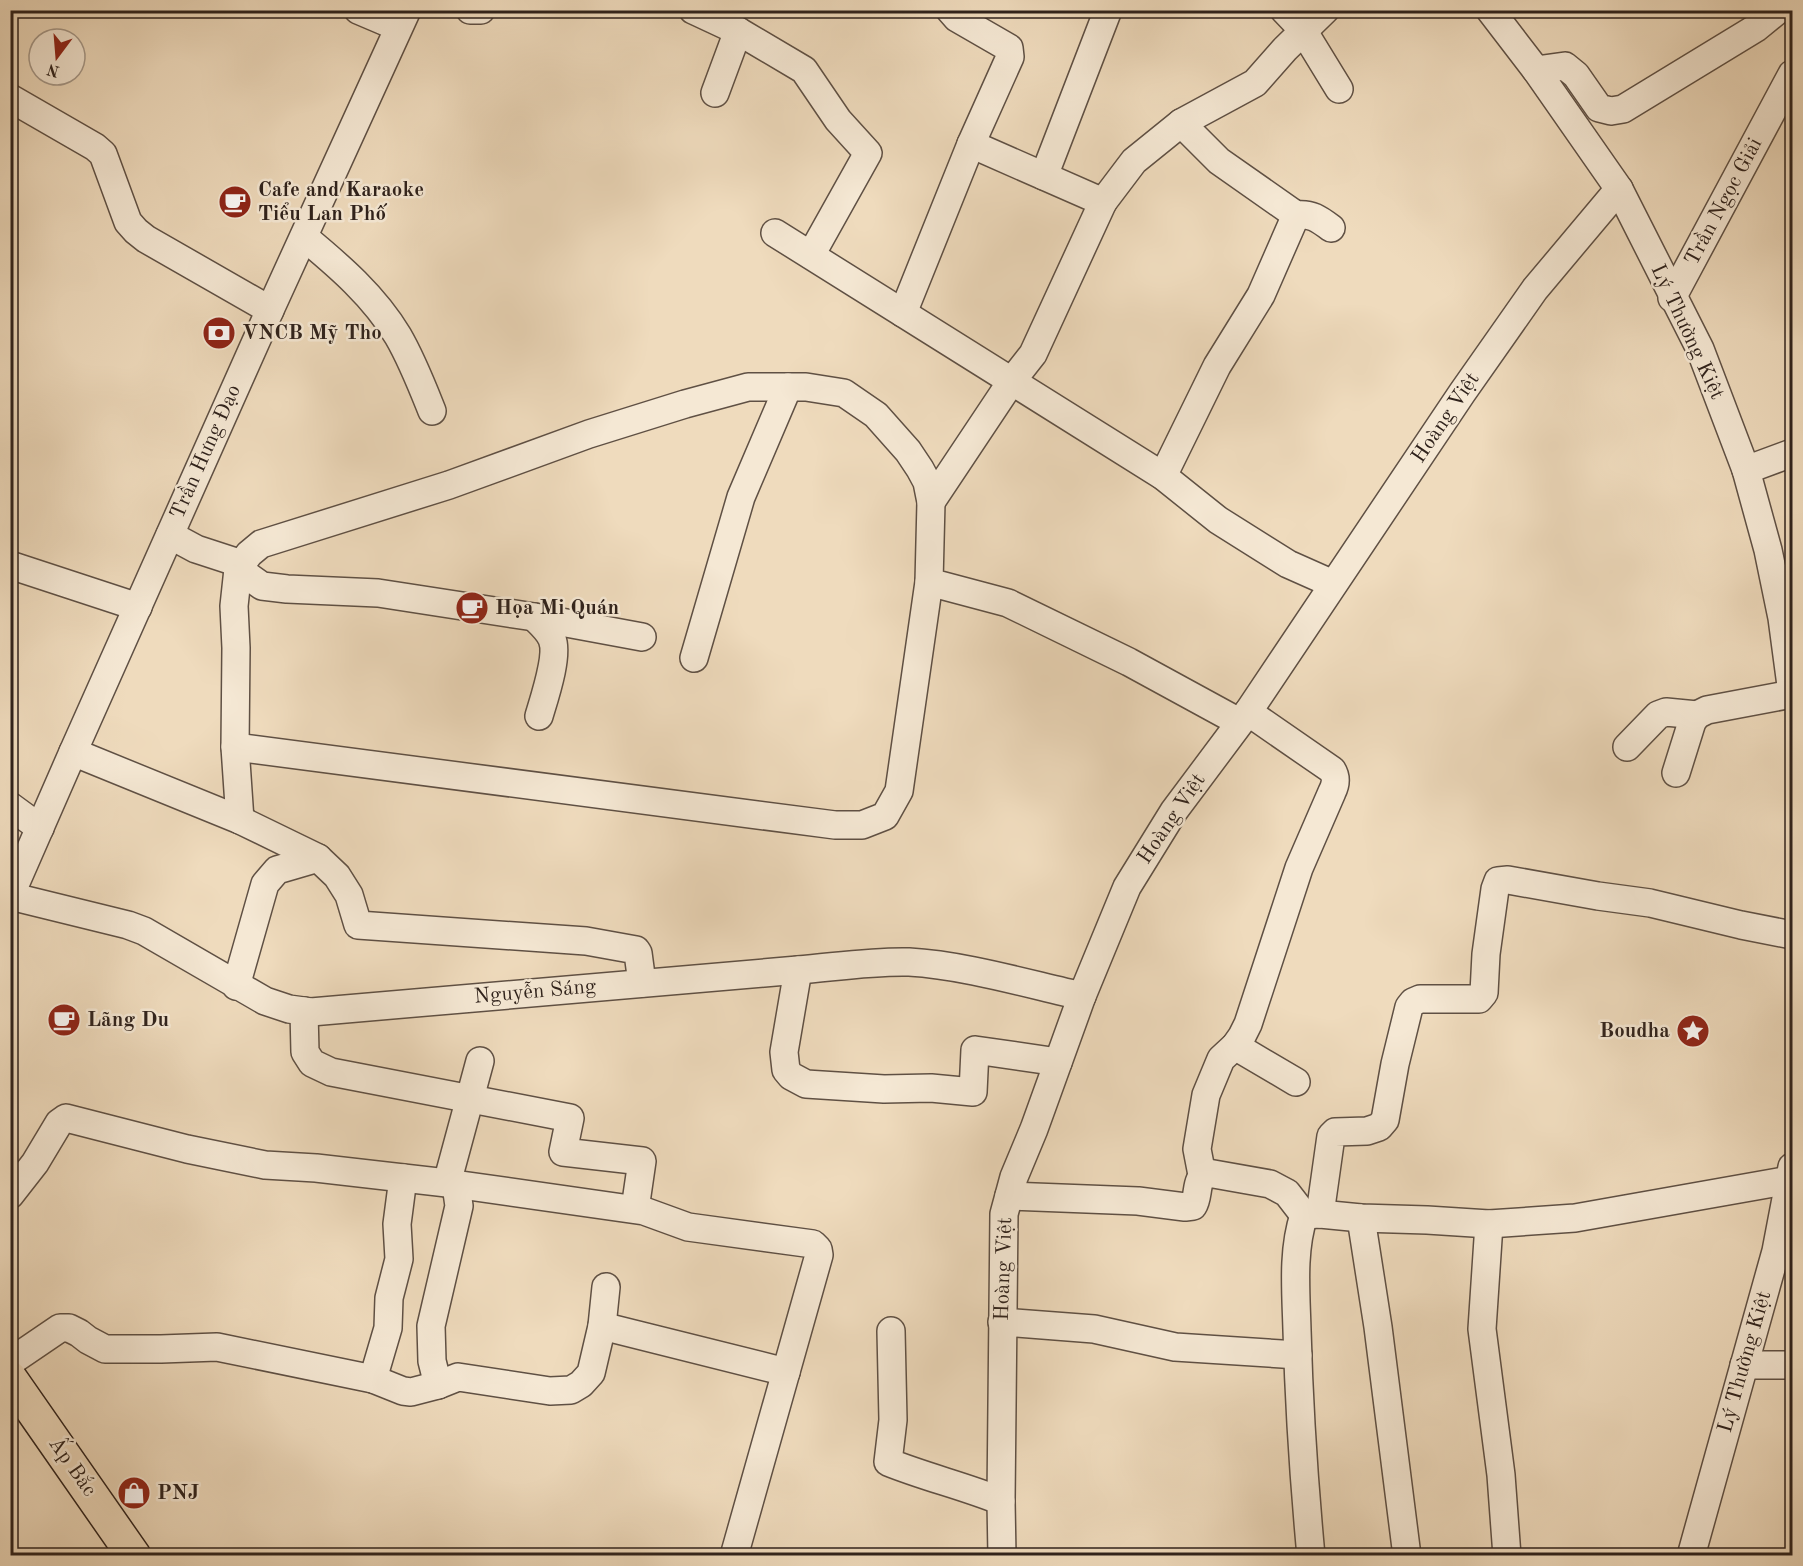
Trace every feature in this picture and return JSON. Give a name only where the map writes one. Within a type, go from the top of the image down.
[{"type":"main road","name":"Ấp Bắc","points":[[10,1378],[134,1556]]},
{"type":"street","points":[[358,10],[402,19]]},
{"type":"street","points":[[470,10],[481,10]]},
{"type":"street","points":[[693,10],[738,31],[804,70],[838,120],[868,153],[811,255]]},
{"type":"street","points":[[903,313],[971,144],[1010,57],[1009,48],[957,18],[950,10]]},
{"type":"street","points":[[1044,177],[1108,10]]},
{"type":"street","points":[[1284,10],[1309,40],[1339,89]]},
{"type":"street","points":[[931,502],[1011,382],[1033,354],[1103,202],[1134,161],[1181,123],[1255,83],[1325,10]]},
{"type":"street","name":"Lý Thường Kiệt","points":[[1490,10],[1536,70],[1619,189],[1672,298],[1700,349],[1746,470],[1787,617],[1792,693]]},
{"type":"street","points":[[1536,70],[1565,66],[1576,75],[1599,108],[1611,111],[1623,109],[1756,28],[1778,10]]},
{"type":"street","name":"Trần Hưng Đạo","points":[[13,883],[40,828],[402,19]]},
{"type":"street","points":[[715,93],[738,31]]},
{"type":"street","name":"Trần Ngọc Giải","points":[[1672,298],[1792,74]]},
{"type":"street","points":[[10,98],[95,147],[103,154],[128,222],[135,231],[270,310]]},
{"type":"street","points":[[1181,123],[1219,161],[1296,215],[1316,217],[1331,228]]},
{"type":"street","points":[[971,144],[1103,202]]},
{"type":"street","name":"Hoàng Việt","points":[[1002,1556],[1004,1214],[1014,1177],[1126,887],[1174,810],[1244,717],[1535,289],[1619,189]]},
{"type":"street","points":[[1163,476],[1217,366],[1261,296],[1296,215]]},
{"type":"street","points":[[775,232],[1163,476],[1218,520],[1288,564],[1333,584]]},
{"type":"street","points":[[303,237],[346,272],[375,303],[402,344],[432,411]]},
{"type":"street","points":[[235,747],[835,825],[862,825],[885,816],[899,791],[929,582],[931,502],[927,482],[908,451],[876,415],[844,393],[806,387],[748,387],[589,434],[448,485],[261,544],[240,566],[234,606],[235,747],[240,819]]},
{"type":"street","points":[[694,658],[741,497],[788,387]]},
{"type":"street","points":[[1746,470],[1792,453]]},
{"type":"street","points":[[170,535],[196,549],[240,566],[262,586],[378,593],[534,616],[642,637]]},
{"type":"street","points":[[10,565],[138,607]]},
{"type":"street","points":[[929,582],[1008,603],[1244,717],[1332,770],[1336,776],[1332,792],[1299,868],[1248,1024],[1235,1046],[1221,1059],[1206,1095],[1197,1149],[1202,1175],[1193,1206],[1138,1201],[1009,1196]]},
{"type":"street","points":[[534,616],[553,641],[552,666],[539,716]]},
{"type":"street","points":[[1676,773],[1692,722],[1697,716],[1707,710],[1792,693]]},
{"type":"street","points":[[1627,747],[1658,715],[1666,712],[1697,716]]},
{"type":"street","points":[[73,752],[240,819],[318,858],[337,876],[349,895],[358,925],[586,941],[626,947],[639,953],[642,983]]},
{"type":"street","points":[[10,806],[40,828]]},
{"type":"street","points":[[236,986],[265,884],[277,870],[318,858]]},
{"type":"street","points":[[1307,1555],[1296,1282],[1299,1230],[1312,1215],[1331,1136],[1335,1132],[1367,1131],[1379,1127],[1385,1120],[1395,1064],[1409,1007],[1420,999],[1479,999],[1484,993],[1486,954],[1495,889],[1498,882],[1508,880],[1650,903],[1792,935]]},
{"type":"street","name":"Nguyễn Sáng","points":[[13,883],[144,931],[265,1001],[289,1009],[311,1012],[910,962],[961,969],[1082,996]]},
{"type":"street","points":[[798,970],[784,1052],[786,1070],[791,1076],[806,1084],[884,1089],[931,1088],[973,1092],[975,1050],[1058,1062]]},
{"type":"street","points":[[304,1011],[305,1052],[312,1063],[331,1072],[570,1118],[563,1152],[642,1161],[635,1209]]},
{"type":"street","points":[[1235,1046],[1296,1082]]},
{"type":"street","points":[[438,1385],[432,1361],[431,1326],[459,1206],[451,1184],[480,1060]]},
{"type":"street","points":[[10,1195],[35,1163],[58,1123],[66,1118],[187,1149],[265,1165],[316,1167],[635,1209],[688,1227],[813,1244],[818,1249],[819,1255],[734,1556]]},
{"type":"street","points":[[1202,1175],[1208,1173],[1270,1184],[1287,1193],[1312,1215],[1489,1224],[1575,1218],[1791,1174]]},
{"type":"street","name":"Lý Thường Kiệt","points":[[1691,1556],[1776,1251],[1791,1174]]},
{"type":"street","points":[[373,1379],[388,1328],[388,1298],[399,1259],[398,1224],[403,1178]]},
{"type":"street","points":[[1361,1218],[1378,1327],[1407,1556]]},
{"type":"street","points":[[1489,1224],[1482,1329],[1501,1475],[1507,1556]]},
{"type":"street","points":[[10,1362],[60,1328],[69,1328],[105,1348],[217,1347],[373,1379],[411,1392],[458,1377],[550,1391],[571,1390],[581,1384],[591,1373],[602,1326],[606,1287]]},
{"type":"street","points":[[1002,1322],[1094,1329],[1175,1347],[1298,1355]]},
{"type":"street","points":[[602,1326],[786,1372]]},
{"type":"street","points":[[891,1330],[893,1420],[888,1462],[920,1475],[979,1492],[1001,1501]]},
{"type":"street","points":[[1744,1365],[1792,1365]]},
{"type":"place","name":"Cafe and Karaoke Tiểu Lan Phố","points":[[235,202]]},
{"type":"place","name":"VNCB Mỹ Tho","points":[[219,333]]},
{"type":"place","name":"Họa Mi Quán","points":[[472,608]]},
{"type":"place","name":"Lãng Du","points":[[64,1020]]},
{"type":"place","name":"Boudha","points":[[1693,1031]]},
{"type":"place","name":"PNJ","points":[[134,1493]]}]
